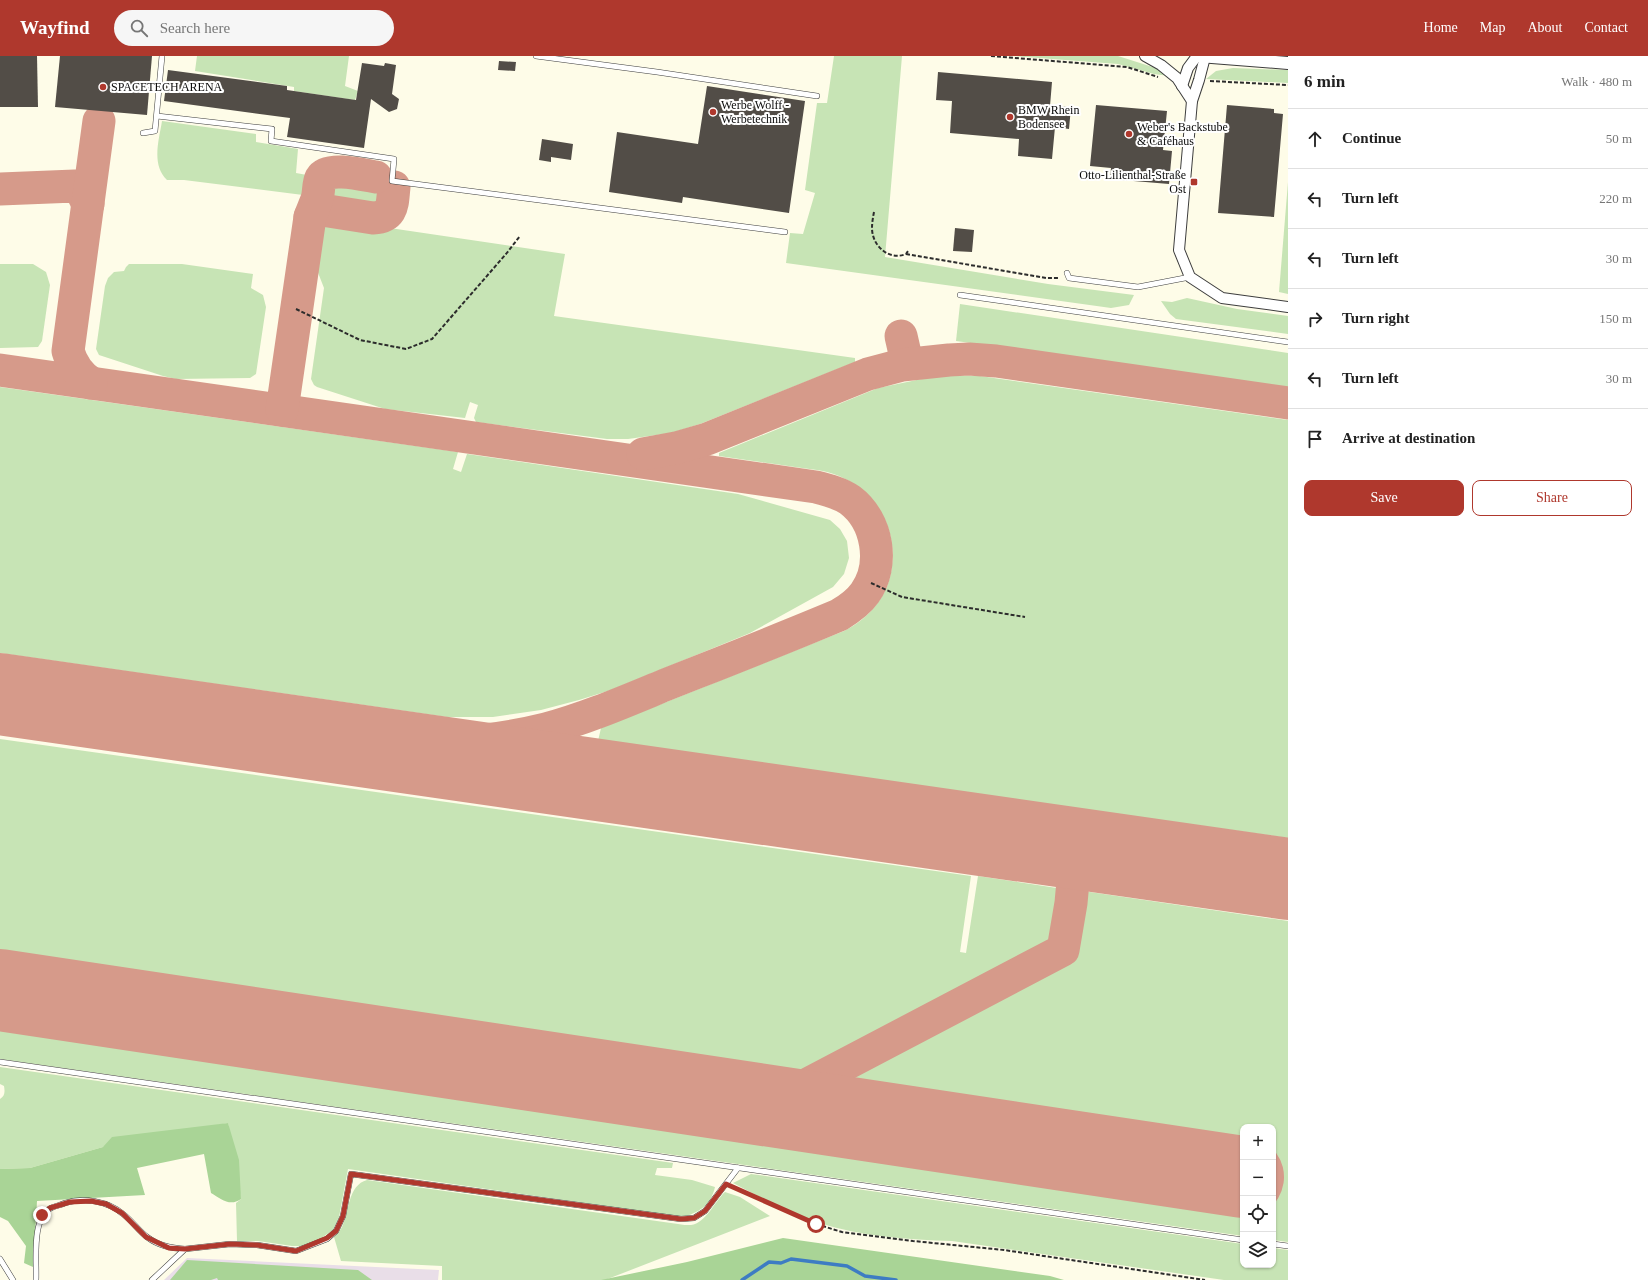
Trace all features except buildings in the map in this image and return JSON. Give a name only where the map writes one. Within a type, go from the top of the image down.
[{"type":"street","points":[[1145,56],[1161,65],[1180,82],[1192,101]]},
{"type":"street","points":[[1180,82],[1188,68],[1198,56],[1288,63]]},
{"type":"street","points":[[1205,56],[1192,101],[1179,250],[1190,277],[1222,298],[1288,307]]},
{"type":"lane","points":[[143,133],[155,131],[162,56]]},
{"type":"lane","points":[[536,56],[640,69],[817,96]]},
{"type":"lane","points":[[156,116],[272,129],[271,141],[394,159],[392,181],[785,232]]},
{"type":"lane","points":[[1068,276],[1138,287],[1190,277]]},
{"type":"lane","points":[[960,295],[1288,342]]},
{"type":"lane","points":[[0,1062],[1240,1240]]},
{"type":"lane","points":[[36,1280],[38,1227],[42,1215],[50,1208],[70,1202],[91,1201],[106,1204],[122,1213],[146,1237],[169,1248],[185,1249],[237,1244],[257,1245],[296,1251],[327,1238],[336,1231],[343,1216],[351,1174],[681,1219],[694,1218],[705,1211],[738,1168]]},
{"type":"lane","points":[[1276,1244],[1288,1246]]},
{"type":"lane","points":[[152,1280],[185,1249]]},
{"type":"lane","points":[[0,1259],[13,1280]]},
{"type":"path","points":[[991,56],[1127,67],[1155,77],[1180,82]]},
{"type":"path","points":[[1199,80],[1288,85]]},
{"type":"path","points":[[874,212],[872,229],[876,245],[890,256],[899,257],[906,254],[1046,278],[1068,276]]},
{"type":"path","points":[[296,309],[360,340],[406,349],[432,339],[520,236]]},
{"type":"path","points":[[871,583],[902,597],[1025,617]]},
{"type":"path","points":[[726,1184],[816,1224],[842,1232],[1004,1250],[1205,1280]]},
{"type":"shaded area","points":[[187,1258],[439,1270],[438,1280],[164,1280]]},
{"type":"green space","points":[[197,56],[349,56],[345,86],[358,91],[355,100],[294,91],[294,87],[195,71]]},
{"type":"green space","points":[[834,56],[902,56],[885,257],[1048,284],[1134,295],[1129,305],[1111,308],[786,263],[790,233],[803,234],[815,193],[805,190],[817,103],[827,103]]},
{"type":"green space","points":[[1014,56],[1118,56],[1159,69],[1169,76],[1154,74],[1118,64]]},
{"type":"green space","points":[[1233,68],[1288,70],[1288,83],[1206,79],[1216,71]]},
{"type":"green space","points":[[162,121],[256,134],[256,142],[298,149],[296,173],[307,175],[313,179],[312,188],[303,195],[184,180],[167,180],[159,167],[157,152]]},
{"type":"green space","points":[[335,179],[391,188],[387,205],[381,210],[331,201],[327,192],[329,183]]},
{"type":"green space","points":[[1288,182],[1288,294],[1279,292]]},
{"type":"green space","points":[[322,218],[565,254],[554,316],[855,358],[855,362],[700,424],[671,433],[628,439],[607,439],[476,422],[474,418],[478,405],[470,402],[465,418],[385,409],[317,387],[311,379],[324,288],[315,265]]},
{"type":"green space","points":[[0,264],[33,264],[46,272],[50,285],[42,341],[38,347],[0,348]]},
{"type":"green space","points":[[129,264],[182,264],[253,274],[251,288],[263,295],[266,307],[256,374],[250,378],[176,379],[99,355],[96,349],[105,286],[108,278],[114,272],[124,271]]},
{"type":"green space","points":[[1187,298],[1237,309],[1288,316],[1288,334],[1176,319],[1170,314],[1161,301],[1172,302]]},
{"type":"green space","points":[[960,304],[1288,353],[1288,387],[956,341]]},
{"type":"green space","points":[[941,375],[980,376],[1288,420],[1288,838],[598,741],[601,728],[844,631],[853,626],[870,612],[877,604],[887,587],[892,566],[893,552],[887,524],[873,501],[852,483],[828,472],[719,456],[719,453],[878,388]]},
{"type":"green space","points":[[0,387],[458,452],[453,469],[461,472],[467,454],[738,494],[830,520],[840,529],[847,541],[849,558],[844,574],[833,587],[750,633],[611,690],[541,710],[493,717],[447,717],[0,653]]},
{"type":"green space","points":[[0,739],[971,876],[960,952],[966,953],[978,876],[1070,890],[1069,922],[1078,922],[1083,891],[1288,921],[1288,1242],[1276,1240],[1276,1124],[1240,1124],[1240,1236],[0,1059]]},
{"type":"green space","points":[[0,1067],[673,1163],[672,1168],[657,1168],[655,1175],[692,1180],[715,1187],[710,1199],[703,1208],[693,1214],[681,1217],[348,1169],[339,1217],[333,1230],[320,1239],[302,1246],[258,1241],[237,1241],[236,1203],[241,1199],[228,1123],[103,1147],[30,1168],[0,1169],[0,1099],[4,1095],[4,1086],[0,1084]]},
{"type":"green space","points":[[228,1123],[239,1160],[241,1199],[229,1202],[222,1200],[211,1193],[204,1154],[137,1168],[145,1195],[37,1201],[33,1267],[24,1263],[26,1246],[8,1221],[0,1217],[0,1169],[30,1168],[103,1147],[112,1137]]},
{"type":"green space","points":[[751,1174],[1240,1244],[1240,1268],[1276,1268],[1276,1248],[1288,1250],[1288,1280],[1224,1280],[952,1241],[919,1240],[868,1234],[819,1223],[797,1215],[733,1183]]},
{"type":"green space","points":[[367,1180],[681,1225],[691,1225],[701,1220],[725,1192],[740,1197],[770,1216],[605,1280],[442,1280],[442,1266],[341,1261],[334,1237],[342,1227],[350,1200],[356,1187]]},
{"type":"green space","points":[[783,1238],[1050,1276],[1064,1280],[601,1280],[687,1262]]},
{"type":"green space","points":[[187,1260],[358,1270],[372,1280],[218,1280],[217,1278],[211,1280],[170,1280]]},
{"type":"waterway","points":[[742,1280],[769,1262],[781,1263],[791,1259],[847,1266],[865,1276],[896,1280]]},
{"type":"taxiway","points":[[91,383],[76,369],[68,351],[99,121]]},
{"type":"taxiway","points":[[282,410],[310,217],[317,199],[321,178],[325,174],[331,172],[347,172],[376,177]]},
{"type":"taxiway","points":[[0,189],[75,186],[82,192],[88,204]]},
{"type":"taxiway","points":[[310,217],[317,210],[373,218],[380,217],[385,215],[391,208],[394,187]]},
{"type":"taxiway","points":[[901,336],[906,358],[912,363]]},
{"type":"taxiway","points":[[643,454],[676,448],[707,439],[868,374],[902,365],[949,360],[969,359],[996,361],[1288,403]]},
{"type":"taxiway","points":[[0,370],[816,487],[838,494],[850,500],[860,509],[867,519],[876,544],[875,570],[865,593],[853,606],[839,615],[606,709],[546,729],[498,739],[449,744],[351,744]]},
{"type":"taxiway","points":[[768,1105],[1063,950],[1071,903],[1076,848]]},
{"type":"runway","points":[[0,694],[1288,879]]},
{"type":"runway","points":[[0,990],[1240,1177]]},
{"type":"place","name":"SPACETECH ARENA","points":[[103,87]]},
{"type":"place","name":"Werbe Wolff - Werbetechnik","points":[[713,112]]},
{"type":"place","name":"BMW Rhein Bodensee","points":[[1010,117]]},
{"type":"place","name":"Weber's Backstube & Caféhaus","points":[[1129,134]]},
{"type":"place","name":"Otto-Lilienthal-Straße Ost","points":[[1194,182]]},
{"type":"route","points":[[42,1215],[50,1208],[70,1202],[91,1201],[106,1204],[122,1213],[137,1226],[146,1237],[169,1248],[185,1249],[230,1244],[257,1245],[296,1251],[327,1238],[336,1231],[343,1216],[347,1201],[351,1174],[681,1219],[694,1218],[705,1211],[726,1184],[816,1224]]}]
